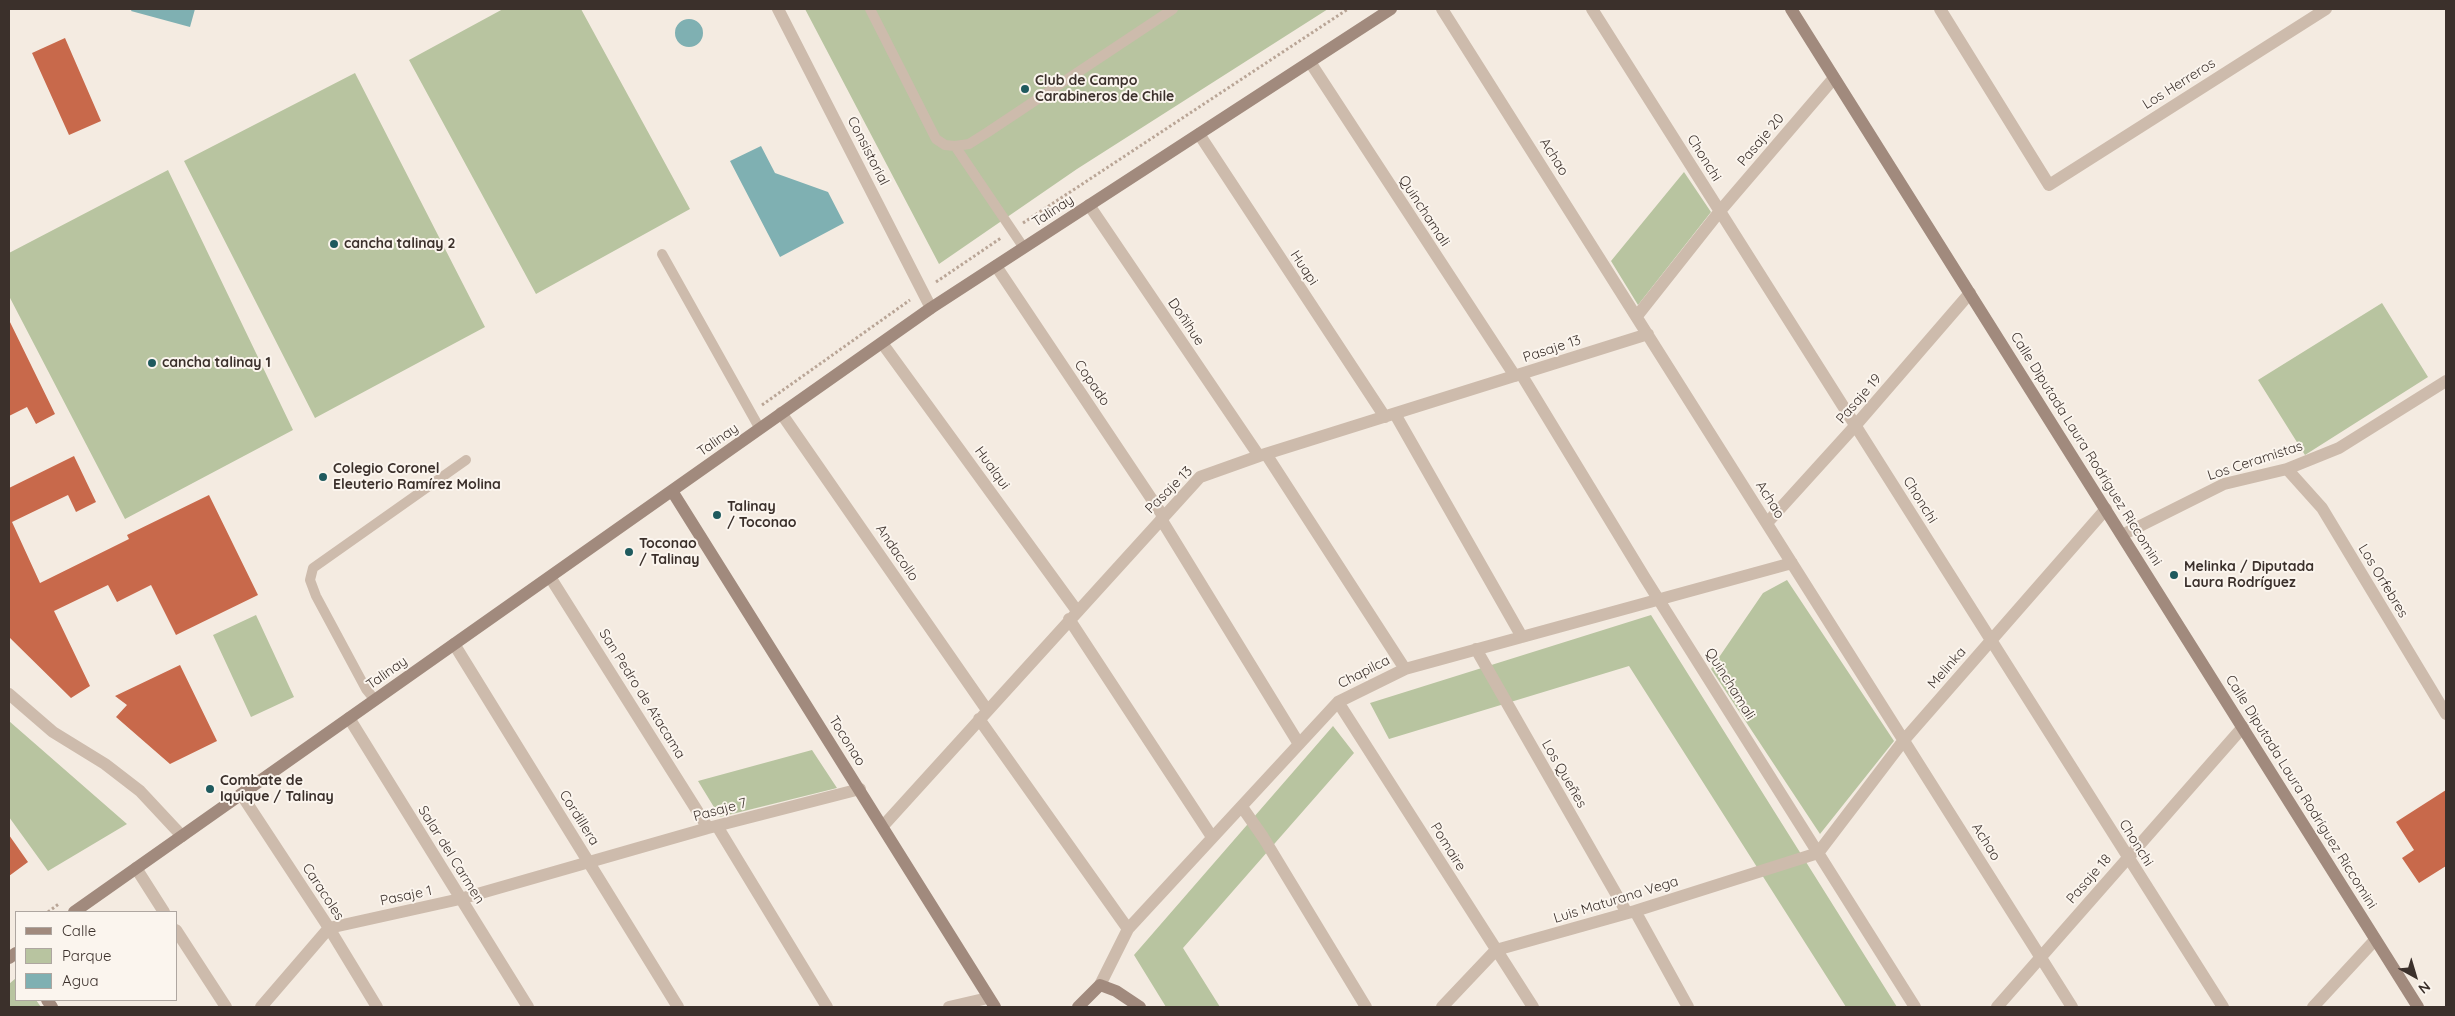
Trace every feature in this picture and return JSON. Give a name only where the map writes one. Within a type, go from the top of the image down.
[{"type":"street","name":"Consistorial","points":[[778,9],[931,308]]},
{"type":"street","name":"Talinay","points":[[75,911],[931,308],[1391,9]]},
{"type":"street","name":"Achao","points":[[1442,9],[2072,1007]]},
{"type":"street","name":"Chonchi","points":[[1592,9],[2223,1007]]},
{"type":"street","name":"Calle Diputada Laura Rodríguez Riccomini","points":[[1791,9],[2418,1007]]},
{"type":"street","name":"Los Herreros","points":[[1940,9],[2049,185],[2326,9]]},
{"type":"street","name":"Quinchamali","points":[[1310,62],[1518,375],[1916,1007]]},
{"type":"street","name":"Pasaje 20","points":[[1637,316],[1720,211],[1834,78]]},
{"type":"street","name":"Huapi","points":[[1199,134],[1390,415],[1522,636]]},
{"type":"street","name":"Doñihue","points":[[1089,205],[1263,455],[1405,668]]},
{"type":"street","name":"Copado","points":[[996,266],[1162,517],[1299,744]]},
{"type":"street","name":"Pasaje 19","points":[[1767,523],[1856,426],[1970,293]]},
{"type":"street","name":"Pasaje 13","points":[[883,826],[1200,476],[1648,334]]},
{"type":"street","name":"Hualqui","points":[[882,343],[1073,615],[1212,838]]},
{"type":"street","name":"Los Ceramistas","points":[[2122,535],[2224,484],[2287,469],[2339,448],[2446,381]]},
{"type":"street","name":"Andacollo","points":[[782,414],[1128,929]]},
{"type":"street","name":"Los Orfebres","points":[[2287,469],[2322,508],[2446,714]]},
{"type":"street","name":"Toconao","points":[[672,491],[992,1002]]},
{"type":"street","name":"Melinka","points":[[1818,853],[1904,740],[2106,509]]},
{"type":"street","name":"Chapilca","points":[[1078,1007],[1100,985],[1128,929],[1338,702],[1405,668],[1792,563]]},
{"type":"street","name":"San Pedro de Atacama","points":[[550,577],[713,827],[827,1007]]},
{"type":"street","name":"Cordillera","points":[[454,644],[678,1007]]},
{"type":"street","name":"Los Queñes","points":[[1476,649],[1688,1007]]},
{"type":"street","points":[[9,694],[53,732],[105,764],[140,791],[182,836]]},
{"type":"street","name":"Pomaire","points":[[1338,702],[1533,1007]]},
{"type":"street","name":"Salar del Carmen","points":[[349,718],[528,1007]]},
{"type":"street","name":"Pasaje 18","points":[[1997,1007],[2243,727]]},
{"type":"street","name":"Pasaje 7","points":[[588,863],[713,827],[860,790]]},
{"type":"street","name":"Caracoles","points":[[241,794],[329,928],[377,1007]]},
{"type":"street","points":[[1242,807],[1263,837],[1366,1007]]},
{"type":"street","name":"Luis Maturana Vega","points":[[1496,950],[1631,912],[1818,853]]},
{"type":"street","name":"Pasaje 1","points":[[329,928],[460,900],[588,863]]},
{"type":"street","points":[[136,868],[163,911]]},
{"type":"street","points":[[262,1007],[329,928]]},
{"type":"street","points":[[178,933],[226,1007]]},
{"type":"street","points":[[2313,1007],[2375,940]]},
{"type":"street","points":[[1442,1007],[1496,950]]},
{"type":"street","points":[[1100,985],[1116,991],[1140,1007]]},
{"type":"street","points":[[949,1007],[992,1002]]},
{"type":"lane","points":[[870,9],[936,138],[945,145],[955,146],[969,144],[1173,9]]},
{"type":"lane","points":[[955,146],[1024,248]]},
{"type":"lane","points":[[662,254],[760,429]]},
{"type":"lane","points":[[375,700],[366,689],[316,596],[310,580],[313,568],[466,460]]},
{"type":"green space","points":[[503,9],[581,9],[690,209],[536,294],[409,60]]},
{"type":"green space","name":"Club de Campo Carabineros de Chile","points":[[805,9],[1328,9],[1077,169],[939,264]]},
{"type":"green space","name":"cancha talinay 2","points":[[355,73],[485,327],[315,418],[184,161]]},
{"type":"green space","name":"cancha talinay 1","points":[[168,170],[293,430],[125,519],[9,296],[9,253]]},
{"type":"green space","points":[[1684,172],[1711,212],[1638,305],[1611,261]]},
{"type":"green space","points":[[2382,303],[2428,377],[2305,455],[2258,380]]},
{"type":"green space","points":[[1787,580],[1894,741],[1820,834],[1711,669],[1763,593]]},
{"type":"green space","points":[[256,615],[294,697],[251,717],[213,635]]},
{"type":"green space","points":[[1651,615],[1897,1007],[1846,1007],[1629,666],[1389,739],[1370,703]]},
{"type":"green space","points":[[9,721],[127,824],[48,871],[9,817]]},
{"type":"green space","points":[[1333,726],[1354,753],[1183,948],[1220,1007],[1166,1007],[1134,955]]},
{"type":"green space","points":[[812,750],[837,788],[720,817],[698,781]]},
{"type":"green space","points":[[15,979],[15,1001],[37,1001],[41,1007],[9,1007],[9,984]]},
{"type":"water","points":[[132,9],[195,9],[190,27],[131,11]]},
{"type":"water","points":[[689,19],[699,23],[703,33],[699,43],[689,47],[679,43],[675,33],[679,23]]},
{"type":"water","points":[[761,146],[775,173],[828,192],[844,223],[780,257],[730,161]]},
{"type":"building","points":[[65,38],[101,121],[69,135],[32,53]]},
{"type":"building","points":[[9,320],[55,414],[36,424],[27,407],[9,416]]},
{"type":"building","points":[[74,456],[96,502],[76,512],[68,495],[12,522],[40,583],[129,539],[127,535],[209,495],[258,595],[176,635],[151,585],[117,602],[108,585],[54,611],[90,686],[71,698],[9,637],[9,488]]},
{"type":"building","points":[[180,665],[217,741],[170,764],[116,717],[127,705],[115,696]]},
{"type":"building","points":[[2446,790],[2446,866],[2419,883],[2402,858],[2414,850],[2396,822]]},
{"type":"building","points":[[9,835],[28,862],[9,876]]},
{"type":"place","name":"Club de Campo Carabineros de Chile","points":[[1025,89]]},
{"type":"place","name":"cancha talinay 2","points":[[334,244]]},
{"type":"place","name":"cancha talinay 1","points":[[152,363]]},
{"type":"place","name":"Colegio Coronel Eleuterio Ramírez Molina","points":[[323,477]]},
{"type":"place","name":"Talinay / Toconao","points":[[717,515]]},
{"type":"place","name":"Toconao / Talinay","points":[[629,552]]},
{"type":"place","name":"Melinka / Diputada Laura Rodríguez","points":[[2174,575]]},
{"type":"place","name":"Combate de Iquique / Talinay","points":[[210,789]]}]
